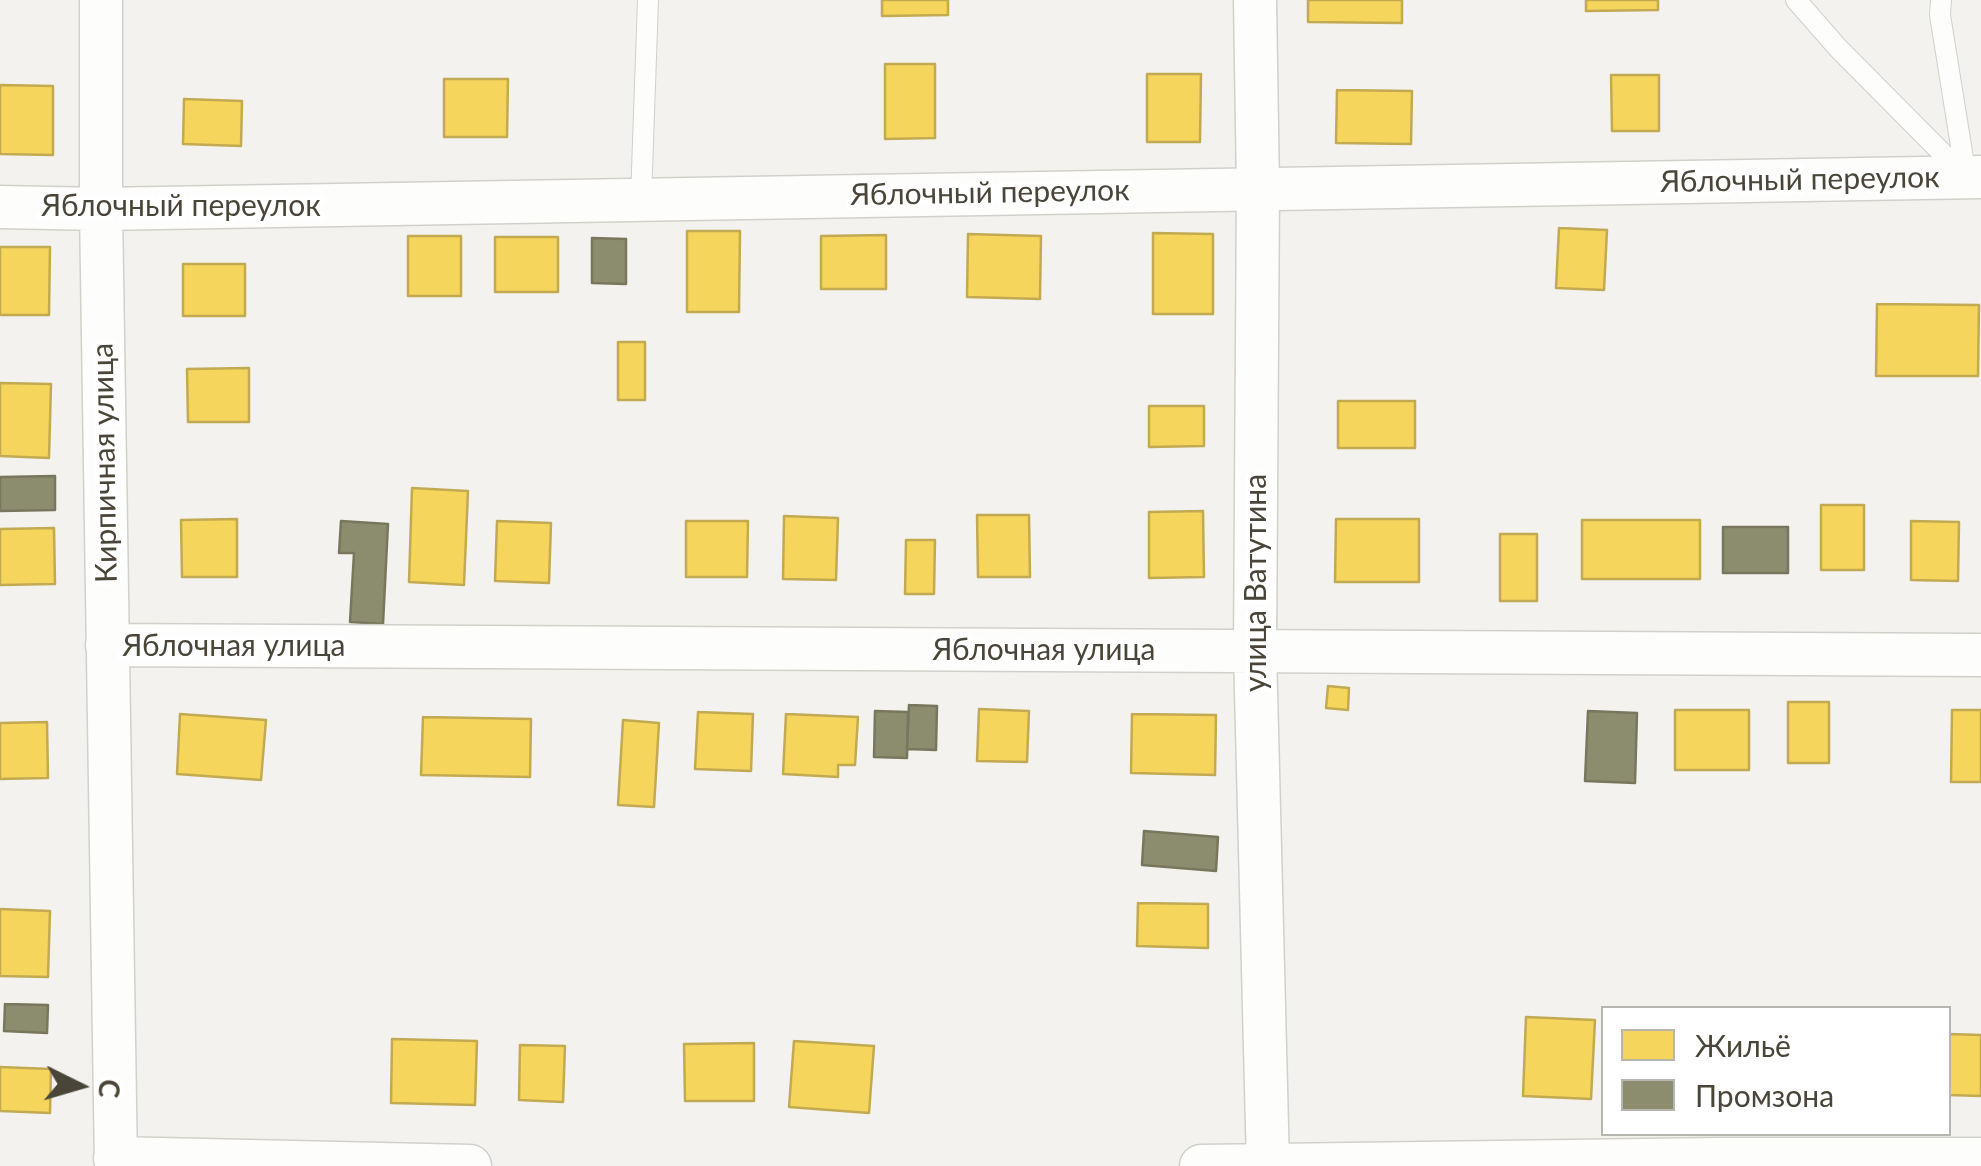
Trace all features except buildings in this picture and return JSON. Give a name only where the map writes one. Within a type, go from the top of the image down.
[{"type":"street","name":"Кирпичная улица","points":[[100,0],[116,1162]]},
{"type":"street","name":"улица Ватутина","points":[[1256,0],[1255,651],[1268,1165]]},
{"type":"street","name":"Яблочный переулок","points":[[0,207],[1974,177]]},
{"type":"street","name":"Яблочная улица","points":[[108,645],[1981,655]]},
{"type":"street","points":[[1200,1166],[1935,1163],[1981,1159]]},
{"type":"street","points":[[116,1162],[470,1166]]},
{"type":"lane","points":[[641,200],[648,0]]},
{"type":"lane","points":[[1796,0],[1838,48],[1974,177]]},
{"type":"lane","points":[[1941,0],[1940,14],[1974,177]]}]
